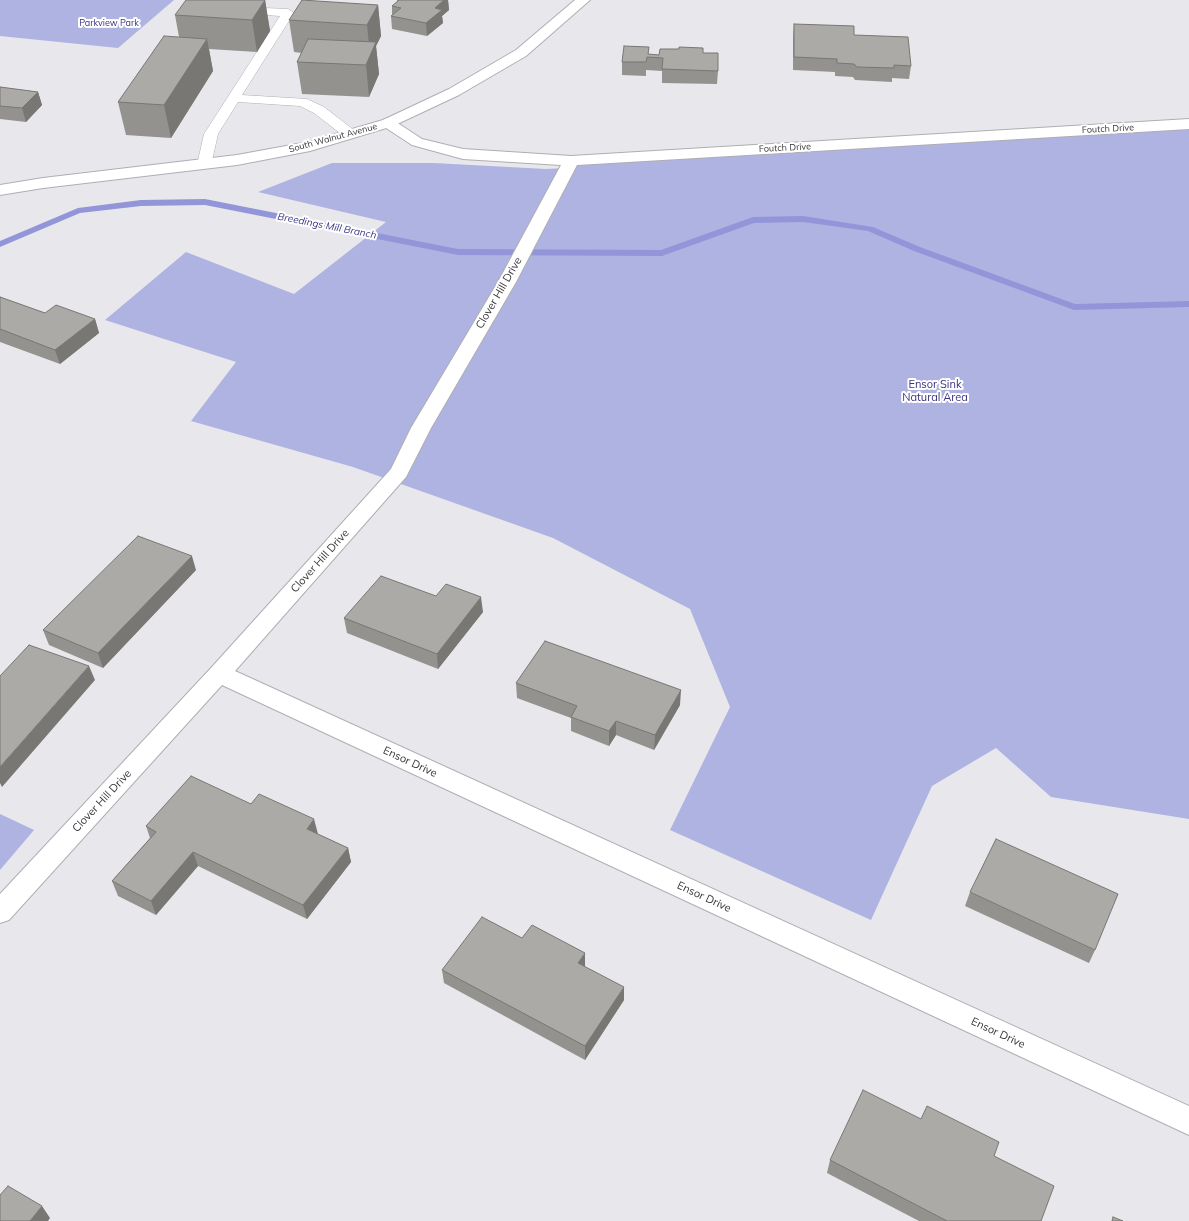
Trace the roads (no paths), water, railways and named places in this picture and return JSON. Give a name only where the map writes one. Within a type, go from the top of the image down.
[{"type":"street","name":"South Walnut Avenue","points":[[0,190],[44,183],[237,160],[310,146],[388,123],[454,92],[521,53],[583,0]]},
{"type":"street","name":"Foutch Drive","points":[[388,123],[417,142],[463,154],[571,161],[1189,124]]},
{"type":"street","name":"Clover Hill Drive","points":[[0,912],[219,674],[400,472],[421,428],[522,253],[571,161]]},
{"type":"street","name":"Ensor Drive","points":[[219,674],[1189,1121]]},
{"type":"lane","points":[[229,10],[304,14]]},
{"type":"lane","points":[[204,165],[211,134],[288,13]]},
{"type":"lane","points":[[234,98],[302,102],[319,110],[350,134]]},
{"type":"waterway","name":"Breedings Mill Branch","points":[[0,244],[78,211],[141,203],[205,202],[458,252],[662,253],[753,220],[803,219],[870,229],[917,249],[1074,307],[1189,304]]},
{"type":"park label","name":"Parkview Park","points":[[109,23]]},
{"type":"park label","name":"Ensor Sink Natural Area","points":[[935,391]]}]
